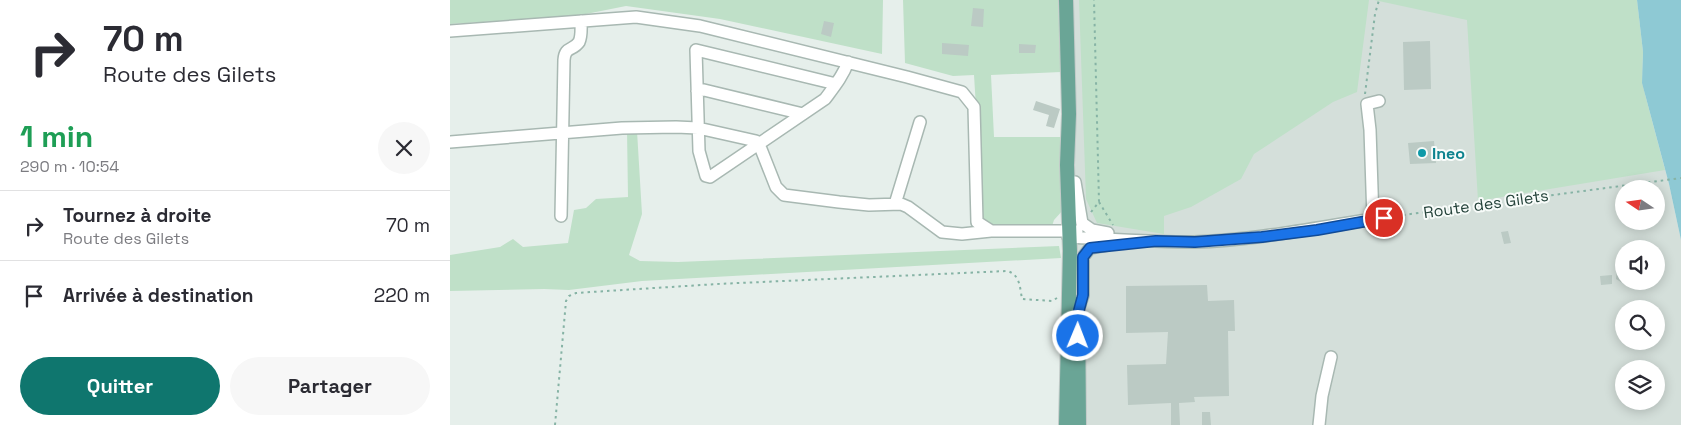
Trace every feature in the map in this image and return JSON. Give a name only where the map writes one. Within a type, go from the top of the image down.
[{"type":"main road","points":[[1066,0],[1069,114],[1075,182],[1066,425]]},
{"type":"main road","points":[[1069,114],[1067,165],[1074,231],[1078,314],[1079,425]]},
{"type":"street","points":[[450,31],[636,17],[700,26],[962,92],[974,106],[977,222],[990,231]]},
{"type":"street","points":[[561,216],[564,54],[580,40],[581,21]]},
{"type":"street","points":[[836,84],[696,50],[699,151],[706,176],[710,177],[825,100],[845,72],[848,62]]},
{"type":"street","points":[[697,91],[704,90],[803,114]]},
{"type":"street","points":[[1373,219],[1370,130],[1366,104],[1379,102]]},
{"type":"street","points":[[895,204],[920,122]]},
{"type":"street","points":[[450,142],[622,128],[698,128],[756,142],[776,187],[784,196],[839,202],[895,204],[908,207],[942,232],[962,234],[990,231],[1074,231],[1156,241],[1195,242],[1262,237],[1317,230],[1394,216]]},
{"type":"street","points":[[1074,231],[1082,223],[1092,230],[1156,241]]},
{"type":"street","points":[[1078,314],[1083,295],[1083,257],[1090,248],[1156,241]]},
{"type":"street","points":[[1319,425],[1322,396],[1331,357]]},
{"type":"path","points":[[1074,231],[1099,202],[1094,0]]},
{"type":"path","points":[[1366,104],[1365,93],[1375,14],[1379,0]]},
{"type":"path","name":"Route des Gilets","points":[[1394,216],[1681,178]]},
{"type":"path","points":[[555,425],[566,301],[569,296],[576,292],[1007,271],[1013,273],[1016,277],[1022,299],[1052,301],[1057,298],[1060,292]]},
{"type":"shaded area","points":[[1070,0],[1637,0],[1645,96],[1669,184],[1681,240],[1681,425],[1079,425],[1077,238]]},
{"type":"green space","points":[[450,0],[883,0],[882,54],[720,19],[626,6],[576,16],[450,24]]},
{"type":"green space","points":[[903,0],[1058,0],[1061,72],[991,75],[994,137],[1062,137],[1063,210],[1054,220],[1052,226],[995,226],[983,220],[974,75],[953,76],[905,63]]},
{"type":"green space","points":[[1079,0],[1369,0],[1357,92],[1333,102],[1254,154],[1241,179],[1191,207],[1164,216],[1164,234],[1097,223],[1086,199]]},
{"type":"green space","points":[[1374,0],[1637,0],[1643,52],[1642,83],[1665,170],[1478,201],[1467,20]]},
{"type":"green space","points":[[627,130],[637,131],[642,214],[629,255],[640,261],[678,262],[1059,246],[1061,258],[642,281],[569,290],[450,291],[450,255],[500,247],[513,239],[523,247],[568,243],[574,210],[586,208],[596,199],[628,197]]},
{"type":"water","points":[[1637,0],[1681,0],[1681,240],[1669,184],[1642,83],[1643,52]]},
{"type":"building","points":[[973,8],[984,9],[983,27],[971,26]]},
{"type":"building","points":[[824,21],[834,23],[831,37],[821,34]]},
{"type":"building","points":[[1430,41],[1431,89],[1404,90],[1403,42]]},
{"type":"building","points":[[942,43],[969,45],[968,56],[942,54]]},
{"type":"building","points":[[1019,44],[1036,45],[1035,53],[1019,53]]},
{"type":"building","points":[[1036,101],[1060,109],[1054,128],[1046,126],[1049,115],[1033,110]]},
{"type":"building","name":"Ineo","points":[[1434,141],[1436,163],[1410,164],[1408,143]]},
{"type":"building","points":[[1508,231],[1511,243],[1504,244],[1501,232]]},
{"type":"building","points":[[1612,275],[1612,284],[1601,285],[1600,276]]},
{"type":"building","points":[[1207,285],[1208,301],[1234,300],[1235,331],[1228,331],[1229,396],[1194,397],[1195,402],[1179,403],[1180,425],[1171,425],[1171,403],[1128,405],[1127,365],[1166,364],[1168,332],[1126,333],[1126,286]]},
{"type":"building","points":[[1202,412],[1210,412],[1211,425],[1202,425]]},
{"type":"place","name":"Ineo","points":[[1422,153]]},
{"type":"route","points":[[1078,336],[1078,314],[1083,295],[1083,257],[1094,246],[1156,241],[1195,242],[1262,237],[1317,230],[1384,218]]}]
